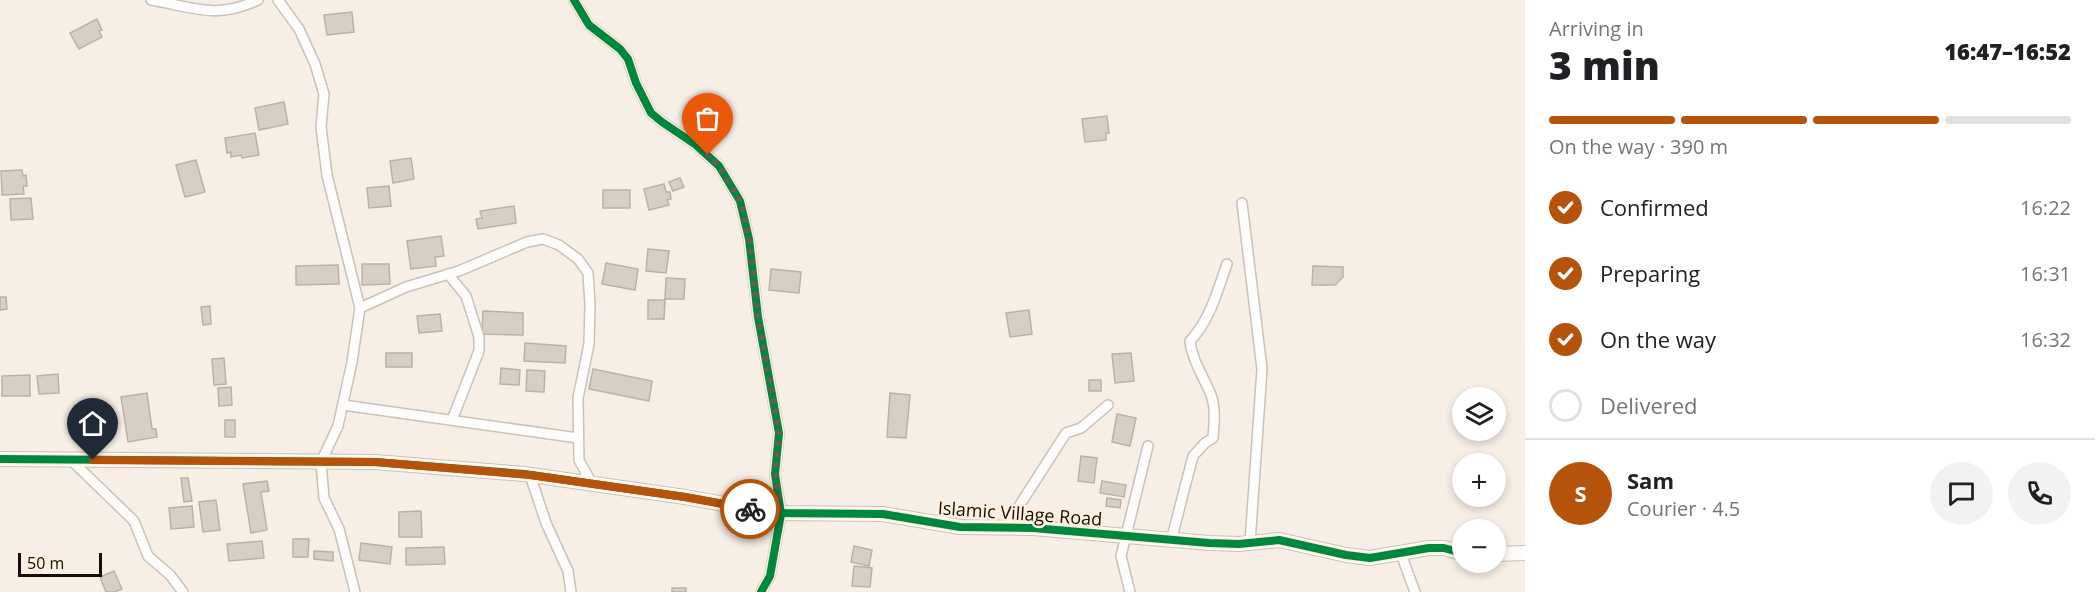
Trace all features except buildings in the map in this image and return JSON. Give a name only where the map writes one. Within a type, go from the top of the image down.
[{"type":"street","points":[[151,0],[200,11],[225,12],[258,0]]},
{"type":"street","points":[[278,0],[299,29],[315,64],[324,94],[321,127],[327,175],[360,308],[352,362],[338,426],[321,462],[324,498],[339,529],[355,592]]},
{"type":"street","points":[[574,0],[590,25],[620,49],[628,59],[636,83],[651,113],[696,145],[719,166],[740,201],[749,239],[756,306],[779,433],[775,474],[781,514],[770,576],[761,592]]},
{"type":"street","points":[[1242,203],[1262,369],[1250,543]]},
{"type":"street","points":[[360,308],[406,287],[448,274],[527,242],[543,239],[559,245],[579,259],[588,273],[590,304],[588,344],[578,398],[579,460],[592,484]]},
{"type":"street","points":[[1171,541],[1193,456],[1213,438],[1212,398],[1191,353],[1190,341],[1208,317],[1227,264]]},
{"type":"street","points":[[448,274],[466,296],[479,337],[479,351],[452,420]]},
{"type":"street","points":[[343,405],[578,438]]},
{"type":"street","points":[[1005,528],[1066,433],[1081,428],[1108,405]]},
{"type":"street","points":[[1130,592],[1120,556],[1127,537],[1148,446]]},
{"type":"street","name":"Islamic Village Road","points":[[0,459],[375,462],[530,475],[685,497],[781,514],[883,514],[960,527],[1033,528],[1171,541],[1250,543],[1279,540],[1370,558],[1430,548],[1452,551]]},
{"type":"street","points":[[71,460],[134,521],[148,556],[170,575],[183,592]]},
{"type":"street","points":[[530,475],[546,523],[568,571],[571,592]]},
{"type":"street","points":[[1506,554],[1525,553]]},
{"type":"street","points":[[1401,554],[1415,592]]},
{"type":"cycle path","points":[[574,0],[589,25],[620,49],[628,59],[636,83],[651,113],[696,145],[719,166],[740,201],[749,239],[758,317],[779,433],[775,474],[781,514],[770,576],[761,592]]},
{"type":"cycle path","points":[[0,459],[375,462],[524,474],[685,497],[774,513],[883,514],[960,527],[1033,528],[1209,543],[1239,544],[1279,540],[1370,558],[1429,548],[1452,550]]},
{"type":"way so far","points":[[708,155],[731,183],[740,201],[749,239],[751,272],[779,433],[775,474],[781,514],[750,509]]},
{"type":"route","points":[[93,460],[375,462],[530,475],[685,497],[750,509]]}]
